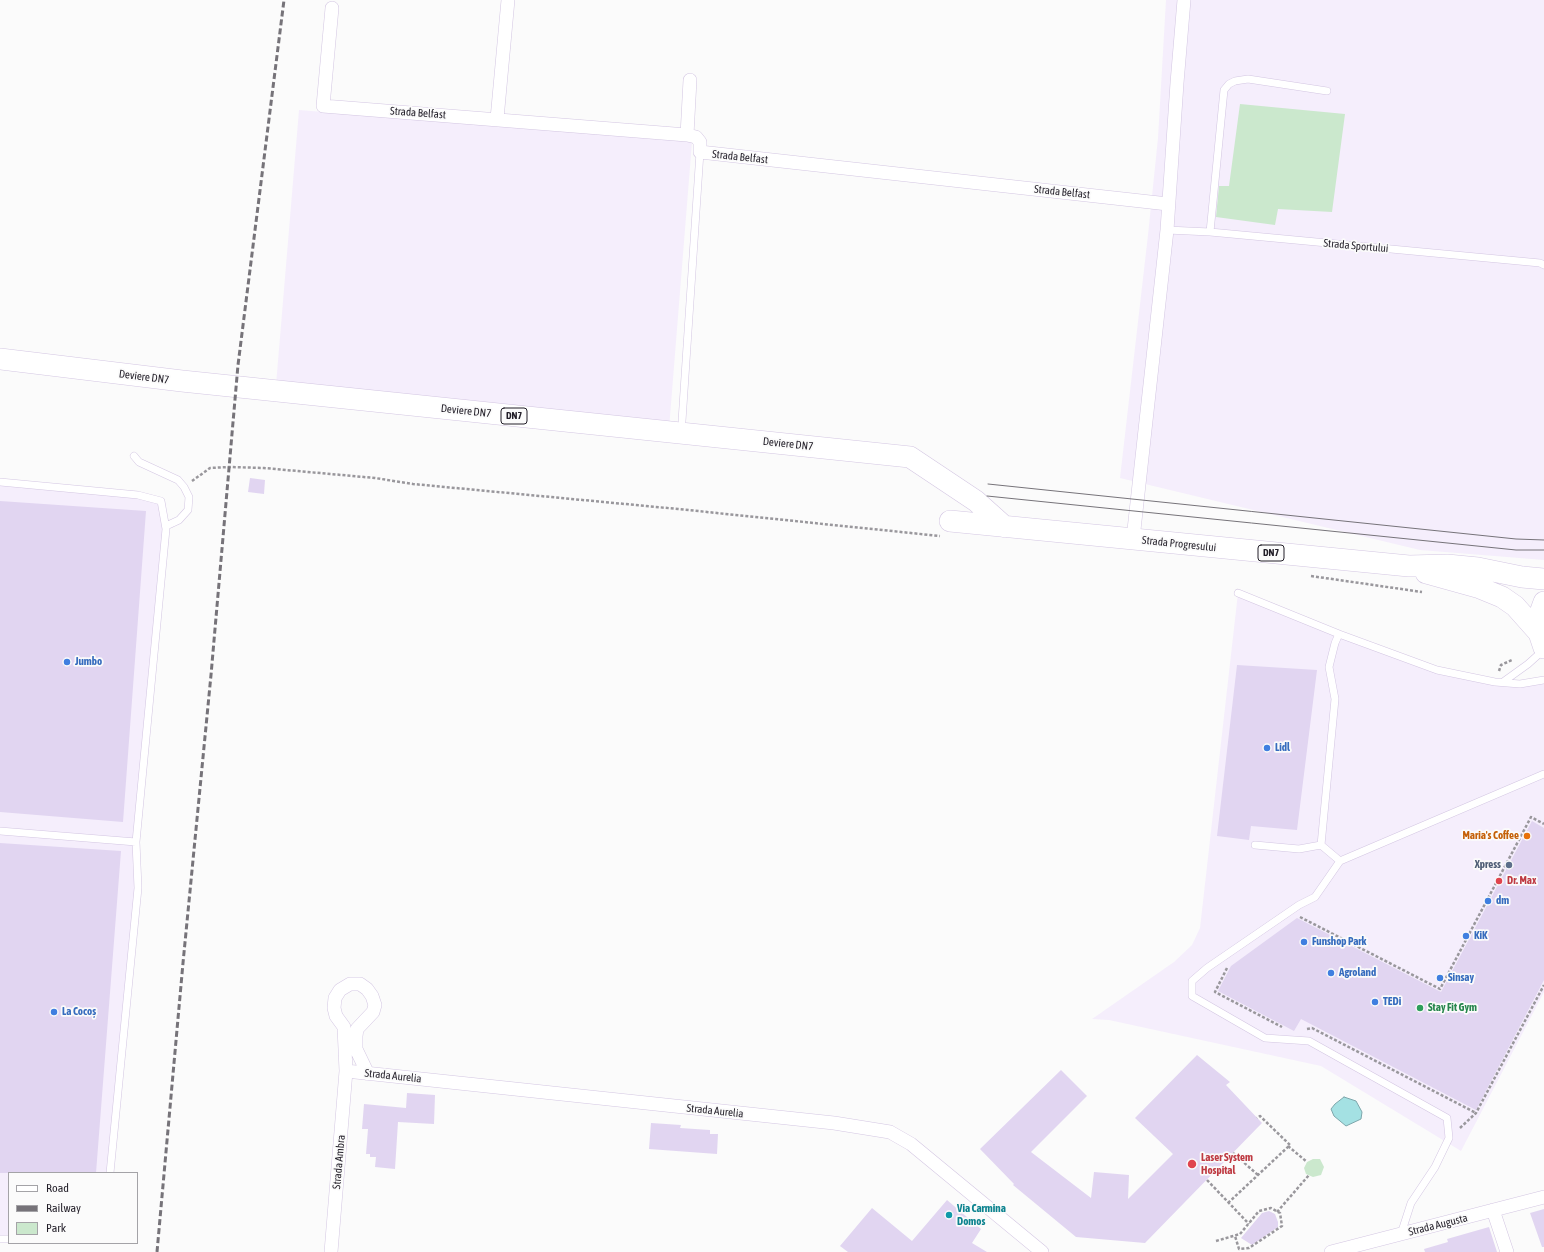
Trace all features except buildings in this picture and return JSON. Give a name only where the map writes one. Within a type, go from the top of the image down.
[{"type":"main road","name":"Deviere DN7","points":[[0,359],[182,381],[910,457],[976,501],[1005,527]]},
{"type":"main road","name":"Strada Progresului","points":[[945,529],[1005,527],[1409,566],[1447,566],[1470,568],[1522,578],[1544,579]]},
{"type":"main road","name":"Strada Progresului","points":[[1409,566],[1438,577],[1480,588],[1502,597],[1515,606],[1541,641]]},
{"type":"main road","points":[[1541,641],[1539,618],[1544,602]]},
{"type":"street","points":[[497,119],[508,0]]},
{"type":"street","points":[[1133,539],[1167,230],[1184,0]]},
{"type":"street","name":"Strada Belfast","points":[[332,8],[323,106],[687,135],[696,137],[700,142],[700,152],[1168,204]]},
{"type":"street","points":[[687,135],[690,80]]},
{"type":"street","name":"Strada Ambra","points":[[331,1252],[346,1071],[344,1028],[336,1016],[334,1008],[335,998],[340,990],[350,984],[360,984],[367,989],[372,996],[375,1005],[373,1012],[357,1029],[356,1036],[356,1049],[368,1074]]},
{"type":"street","name":"Strada Aurelia","points":[[346,1071],[826,1123],[890,1132],[910,1144],[1042,1252]]},
{"type":"street","name":"Strada Augusta","points":[[1331,1252],[1544,1197]]},
{"type":"street","points":[[1493,1210],[1507,1252]]},
{"type":"lane","points":[[1210,232],[1224,90],[1229,84],[1235,81],[1248,79],[1327,91]]},
{"type":"lane","points":[[682,421],[700,152]]},
{"type":"lane","name":"Strada Sportului","points":[[1167,230],[1210,232],[1540,263],[1544,265]]},
{"type":"lane","points":[[134,456],[139,462],[178,480],[184,487],[189,497],[188,510],[179,520],[166,526]]},
{"type":"lane","points":[[0,482],[138,495],[161,501],[166,526],[136,842],[138,888],[110,1172]]},
{"type":"lane","points":[[1238,593],[1339,634],[1437,670],[1479,680],[1503,683],[1520,684],[1544,680]]},
{"type":"lane","points":[[1321,845],[1335,699],[1329,667],[1335,643],[1339,634]]},
{"type":"lane","points":[[1503,683],[1538,655],[1542,647],[1541,641]]},
{"type":"lane","points":[[1401,1234],[1411,1203],[1435,1167],[1449,1138],[1447,1118],[1309,1042],[1265,1038],[1192,996],[1192,981],[1207,968],[1300,905],[1315,897],[1340,860],[1544,774]]},
{"type":"lane","points":[[0,831],[136,842]]},
{"type":"lane","points":[[1256,845],[1299,849],[1321,845],[1340,860]]},
{"type":"path","points":[[184,487],[210,468],[264,468],[375,478],[413,484],[678,508],[945,529]]},
{"type":"path","points":[[1308,576],[1426,593]]},
{"type":"path","points":[[1501,665],[1516,658]]},
{"type":"path","points":[[1297,916],[1440,989],[1531,817],[1544,824]]},
{"type":"path","points":[[1229,965],[1215,992],[1287,1030]]},
{"type":"path","points":[[1449,1138],[1476,1113],[1544,985]]},
{"type":"path","points":[[1306,1030],[1312,1028],[1476,1113]]},
{"type":"path","points":[[1257,1118],[1260,1116],[1290,1145],[1288,1146],[1307,1162]]},
{"type":"path","points":[[1228,1202],[1288,1146]]},
{"type":"path","points":[[1233,1153],[1258,1175]]},
{"type":"path","points":[[1277,1212],[1309,1175]]},
{"type":"path","points":[[1207,1180],[1249,1224]]},
{"type":"path","points":[[1216,1241],[1240,1234],[1259,1211],[1271,1208],[1280,1213],[1282,1226],[1249,1248],[1239,1249],[1235,1236]]},
{"type":"shaded area","points":[[1166,0],[1544,0],[1544,560],[1420,550],[1120,478],[1158,138]]},
{"type":"shaded area","points":[[299,110],[692,142],[669,429],[275,397]]},
{"type":"shaded area","points":[[0,482],[161,501],[166,529],[110,1172],[8,1172],[8,1239],[0,1239]]},
{"type":"shaded area","points":[[1238,593],[1404,659],[1495,682],[1544,680],[1544,992],[1461,1151],[1321,1066],[1109,1020],[1092,1019],[1174,962],[1192,945],[1200,928]]},
{"type":"green space","points":[[1240,104],[1345,114],[1332,212],[1278,209],[1275,225],[1216,217],[1219,186],[1229,186]]},
{"type":"green space","points":[[1313,1159],[1320,1159],[1324,1167],[1321,1175],[1313,1177],[1306,1174],[1304,1168],[1307,1162]]},
{"type":"water","points":[[1344,1097],[1356,1101],[1362,1112],[1361,1119],[1346,1126],[1334,1116],[1331,1109]]},
{"type":"tram line","points":[[988,484],[1516,539],[1544,540]]},
{"type":"tram line","points":[[987,496],[1516,550],[1544,550]]},
{"type":"railway","points":[[157,1252],[211,675],[238,365],[284,0]]},
{"type":"place","name":"Jumbo","points":[[67,662]]},
{"type":"place","name":"Lidl","points":[[1267,748]]},
{"type":"place","name":"Maria's Coffee","points":[[1527,836]]},
{"type":"place","name":"Xpress","points":[[1509,865]]},
{"type":"place","name":"Dr. Max","points":[[1499,881]]},
{"type":"place","name":"dm","points":[[1488,901]]},
{"type":"place","name":"KiK","points":[[1466,936]]},
{"type":"place","name":"Funshop Park","points":[[1304,942]]},
{"type":"place","name":"Agroland","points":[[1331,973]]},
{"type":"place","name":"Sinsay","points":[[1440,978]]},
{"type":"place","name":"TEDi","points":[[1375,1002]]},
{"type":"place","name":"Stay Fit Gym","points":[[1420,1008]]},
{"type":"place","name":"La Cocoș","points":[[54,1012]]},
{"type":"place","name":"Laser System Hospital","points":[[1192,1164]]},
{"type":"place","name":"Via Carmina Domos","points":[[949,1215]]}]
